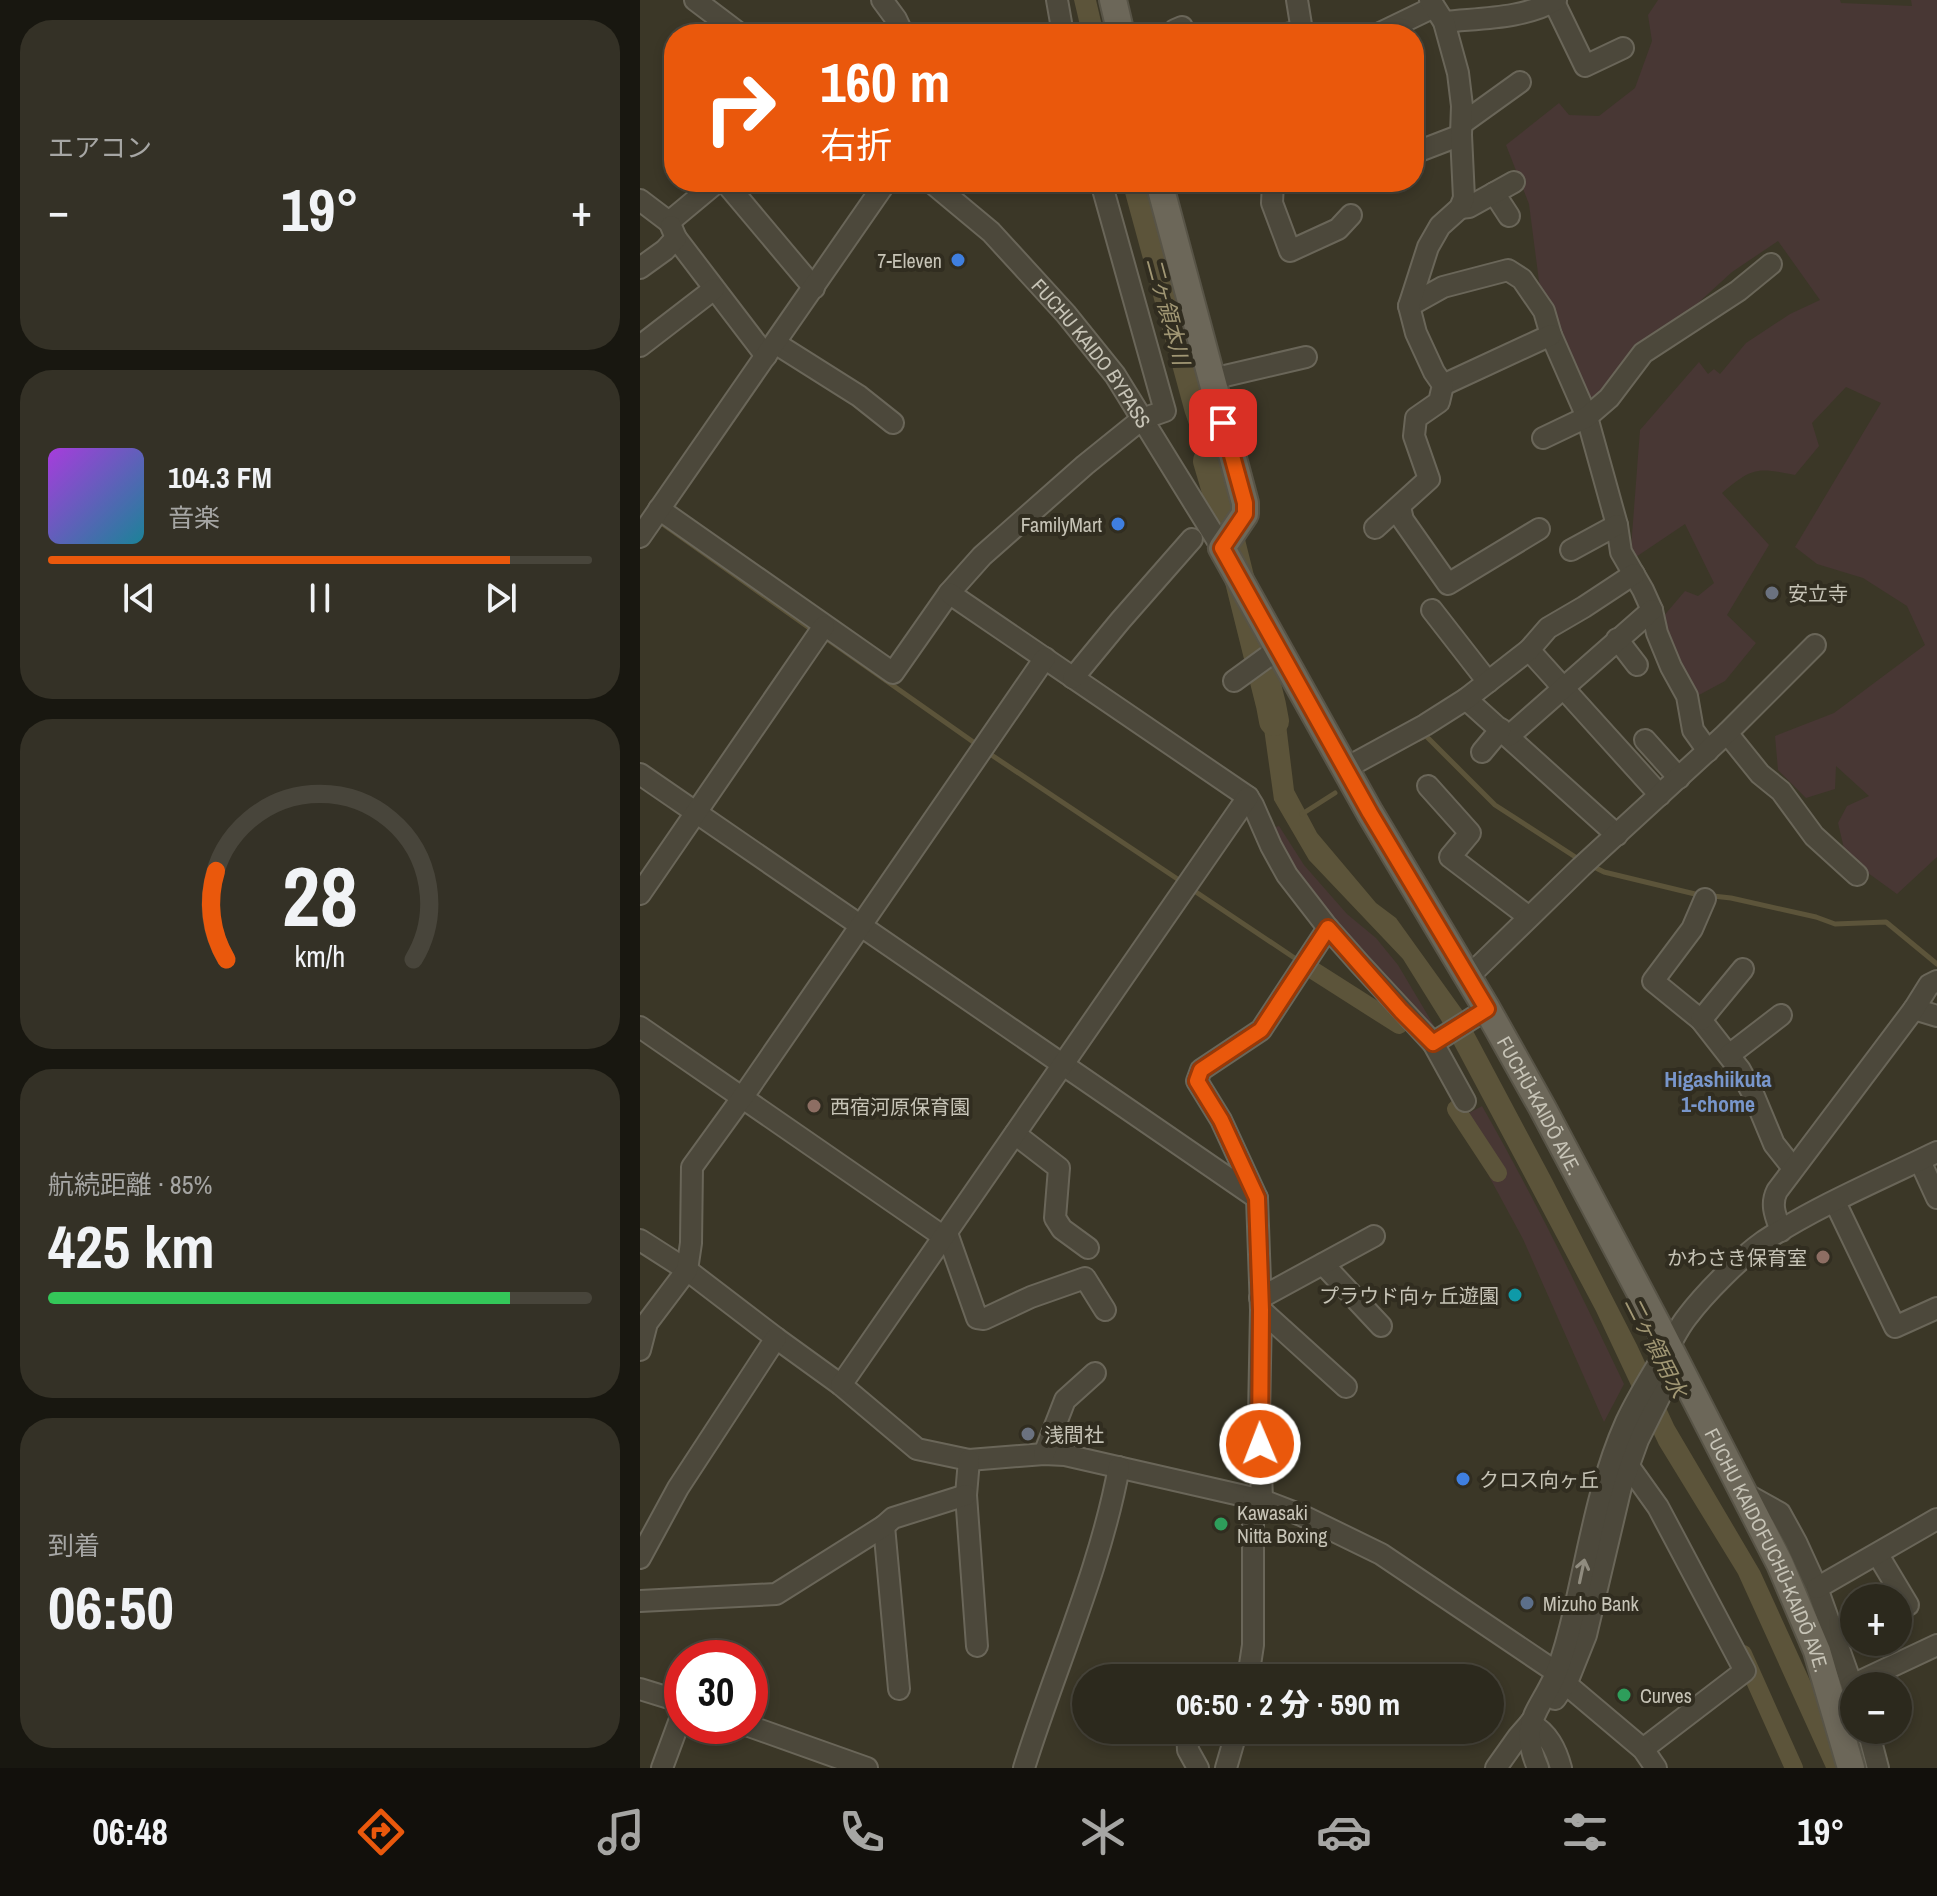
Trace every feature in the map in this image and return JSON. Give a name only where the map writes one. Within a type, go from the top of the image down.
[{"type":"main road","points":[[1113,0],[1119,24]]},
{"type":"main road","points":[[1162,192],[1245,503],[1245,514],[1240,524],[1222,548]]},
{"type":"main road","name":"FUCHŪ-KAIDŌ AVE.","points":[[1222,548],[1370,813],[1468,977],[1477,1015],[1542,1107],[1669,1348]]},
{"type":"main road","name":"FUCHU KAIDOFUCHŪ-KAIDŌ AVE.","points":[[1669,1348],[1780,1564],[1817,1651],[1851,1768]]},
{"type":"street","points":[[695,0],[727,24]]},
{"type":"street","points":[[1057,0],[1061,24]]},
{"type":"street","points":[[1297,0],[1301,24]]},
{"type":"street","points":[[885,1],[898,24]]},
{"type":"street","points":[[1402,24],[1436,10],[1508,15],[1555,1],[1585,66],[1623,48]]},
{"type":"street","points":[[1375,528],[1429,479],[1414,436],[1416,418],[1439,402],[1443,385],[1416,333],[1409,306],[1428,247],[1440,226],[1460,208],[1464,198],[1458,73],[1436,10]]},
{"type":"street","points":[[1424,148],[1462,129],[1520,82]]},
{"type":"street","points":[[1460,208],[1469,207],[1514,182]]},
{"type":"street","points":[[640,268],[665,250],[672,230],[708,192]]},
{"type":"street","points":[[733,192],[814,288]]},
{"type":"street","points":[[879,192],[649,522],[820,631],[893,673],[949,593],[982,556],[1142,419],[1165,411],[1104,192]]},
{"type":"street","name":"FUCHU KAIDO BYPASS","points":[[943,192],[991,232],[1066,314],[1115,375],[1222,548]]},
{"type":"street","points":[[1273,192],[1272,203],[1290,251],[1338,229],[1351,215]]},
{"type":"street","points":[[1494,193],[1509,216]]},
{"type":"street","points":[[640,200],[672,230],[714,289],[771,349],[859,396],[893,423]]},
{"type":"street","points":[[1543,438],[1587,417],[1609,398],[1643,353],[1738,291],[1771,264]]},
{"type":"street","points":[[1409,306],[1443,287],[1508,270],[1522,279],[1538,301],[1587,417],[1617,525],[1621,552],[1643,590],[1671,667],[1687,696],[1693,730],[1708,751]]},
{"type":"street","points":[[640,346],[714,289]]},
{"type":"street","points":[[1443,385],[1551,335]]},
{"type":"street","points":[[1212,379],[1306,357]]},
{"type":"street","points":[[1400,507],[1403,520],[1448,584],[1539,529]]},
{"type":"street","points":[[1571,550],[1617,525]]},
{"type":"street","points":[[1073,678],[1192,539]]},
{"type":"street","points":[[1346,768],[1466,699],[1529,650],[1548,628],[1634,574]]},
{"type":"street","points":[[949,593],[1248,797],[1287,875],[1328,928],[1393,1001],[1437,1041],[1465,1101]]},
{"type":"street","points":[[1432,610],[1488,682]]},
{"type":"street","points":[[1482,752],[1563,688],[1652,610]]},
{"type":"street","points":[[640,894],[820,631]]},
{"type":"street","points":[[1617,639],[1637,665]]},
{"type":"street","points":[[1468,977],[1727,733],[1815,645]]},
{"type":"street","points":[[1234,681],[1277,650]]},
{"type":"street","points":[[1529,650],[1660,795]]},
{"type":"street","points":[[640,1350],[647,1323],[687,1270],[691,1243],[692,1167],[1045,658]]},
{"type":"street","points":[[1466,699],[1617,835]]},
{"type":"street","points":[[1727,733],[1760,774],[1781,791],[1814,836],[1857,875]]},
{"type":"street","points":[[1645,740],[1679,778]]},
{"type":"street","points":[[640,774],[1257,1198]]},
{"type":"street","points":[[1428,786],[1470,833],[1450,857],[1529,917]]},
{"type":"street","points":[[841,1385],[1248,797]]},
{"type":"street","points":[[1705,899],[1692,929],[1653,981],[1701,1020],[1729,1055],[1754,1096],[1774,1144],[1793,1168]]},
{"type":"street","points":[[1250,1664],[1258,1500],[1260,1304],[1257,1198],[1221,1120],[1197,1081],[1201,1070],[1261,1030],[1328,928]]},
{"type":"street","points":[[1701,1020],[1743,969]]},
{"type":"street","points":[[1781,1231],[1773,1198],[1929,985],[1937,981]]},
{"type":"street","points":[[1914,1009],[1937,1016]]},
{"type":"street","points":[[1437,1041],[1477,1015]]},
{"type":"street","points":[[1729,1055],[1781,1015]]},
{"type":"street","points":[[640,1027],[945,1235],[977,1318],[984,1319],[1031,1297],[1085,1278],[1105,1310]]},
{"type":"street","points":[[1015,1134],[1059,1168],[1055,1218],[1062,1229],[1088,1248]]},
{"type":"street","points":[[1496,1768],[1530,1723],[1549,1708],[1561,1678],[1591,1528],[1606,1476],[1626,1423],[1687,1316],[1752,1250],[1835,1202],[1928,1156],[1937,1198]]},
{"type":"street","points":[[1835,1202],[1895,1327],[1937,1308]]},
{"type":"street","points":[[1260,1304],[1374,1236]]},
{"type":"street","points":[[640,1240],[687,1270],[841,1385],[917,1449],[969,1460],[1065,1455],[1119,1467],[1258,1500],[1334,1530],[1381,1554],[1561,1678],[1643,1749],[1656,1768]]},
{"type":"street","points":[[1323,1264],[1381,1326]]},
{"type":"street","points":[[1260,1304],[1346,1387]]},
{"type":"street","points":[[640,1558],[678,1488],[776,1338]]},
{"type":"street","points":[[1561,1678],[1578,1658],[1586,1635],[1608,1535],[1628,1465],[1662,1392],[1669,1348]]},
{"type":"street","points":[[1044,1454],[1065,1400],[1095,1373]]},
{"type":"street","points":[[969,1460],[966,1495],[977,1646]]},
{"type":"street","points":[[1628,1465],[1658,1507],[1745,1671],[1643,1749]]},
{"type":"street","points":[[1024,1768],[1112,1506],[1119,1467]]},
{"type":"street","points":[[1744,1493],[1780,1513],[1817,1588],[1847,1672]]},
{"type":"street","points":[[640,1601],[776,1594],[893,1518],[966,1495]]},
{"type":"street","points":[[884,1526],[899,1689]]},
{"type":"street","points":[[1817,1588],[1934,1529]]},
{"type":"street","points":[[1878,1555],[1895,1584]]},
{"type":"street","points":[[1887,1672],[1936,1649]]},
{"type":"street","points":[[640,1689],[664,1696]]},
{"type":"street","points":[[1530,1723],[1530,1744],[1538,1768]]},
{"type":"street","points":[[1530,1723],[1551,1741],[1561,1768]]},
{"type":"street","points":[[768,1734],[844,1764],[867,1768]]},
{"type":"street","points":[[662,1768],[671,1744]]},
{"type":"street","points":[[1188,1744],[1198,1768]]},
{"type":"street","points":[[1226,1768],[1233,1744]]},
{"type":"street","points":[[1872,1744],[1878,1768]]},
{"type":"shaded area","points":[[1658,0],[1840,0],[1841,3],[1912,6],[1911,0],[1937,0],[1937,857],[1897,894],[1846,857],[1838,823],[1847,806],[1869,796],[1836,766],[1835,789],[1806,798],[1778,770],[1775,736],[1834,713],[1925,645],[1907,606],[1863,578],[1817,564],[1795,547],[1881,403],[1846,387],[1812,423],[1819,446],[1795,475],[1755,472],[1722,493],[1769,545],[1727,615],[1756,643],[1725,681],[1699,695],[1676,660],[1662,618],[1685,591],[1698,596],[1714,583],[1685,524],[1630,561],[1640,430],[1699,362],[1708,374],[1714,369],[1720,374],[1746,343],[1790,314],[1820,300],[1778,241],[1732,272],[1587,412],[1547,343],[1529,204],[1506,145],[1559,103],[1569,115],[1599,116],[1635,88],[1652,41],[1648,15]]},
{"type":"shaded area","points":[[1279,826],[1304,865],[1347,914],[1376,938],[1398,965],[1436,1029],[1417,1020],[1358,953],[1295,870],[1269,829]]},
{"type":"shaded area","points":[[1482,1106],[1538,1209],[1624,1384],[1604,1422],[1523,1239],[1458,1119]]},
{"type":"water","points":[[1074,0],[1096,0],[1102,24],[1080,24]]},
{"type":"water","points":[[1125,192],[1150,192],[1235,496],[1216,501],[1185,413]]},
{"type":"water","points":[[1271,681],[1285,716],[1294,790],[1317,833],[1376,903],[1396,918],[1462,1010],[1637,1345],[1674,1425],[1760,1571],[1850,1768],[1826,1768],[1738,1574],[1659,1445],[1596,1311],[1441,1020],[1403,959],[1309,860],[1274,800],[1258,686]]},
{"type":"waterway","name":"二ヶ領本川","points":[[1208,461],[1274,721]]},
{"type":"waterway","points":[[657,520],[815,632]]},
{"type":"waterway","points":[[824,637],[979,746]]},
{"type":"waterway","points":[[1419,739],[1426,736],[1495,805],[1580,860]]},
{"type":"waterway","points":[[987,752],[1182,882]]},
{"type":"waterway","points":[[1302,814],[1335,793]]},
{"type":"waterway","points":[[1592,866],[1604,872],[1695,894],[1731,898],[1835,924],[1886,922],[1937,964]]},
{"type":"waterway","points":[[1190,888],[1299,961]]},
{"type":"waterway","points":[[1311,969],[1399,1025]]},
{"type":"waterway","points":[[1456,1109],[1498,1173]]},
{"type":"waterway","points":[[1743,1654],[1794,1768]]},
{"type":"place","name":"7-Eleven","points":[[958,260]]},
{"type":"place","name":"FamilyMart","points":[[1118,524]]},
{"type":"place","name":"安立寺","points":[[1772,593]]},
{"type":"place","name":"西宿河原保育園","points":[[814,1106]]},
{"type":"place","name":"かわさき保育室","points":[[1823,1257]]},
{"type":"place","name":"プラウド向ヶ丘遊園","points":[[1515,1295]]},
{"type":"place","name":"浅間社","points":[[1028,1434]]},
{"type":"place","name":"クロス向ヶ丘","points":[[1463,1479]]},
{"type":"place","name":"Kawasaki Nitta Boxing","points":[[1221,1524]]},
{"type":"place","name":"Mizuho Bank","points":[[1527,1603]]},
{"type":"place","name":"Curves","points":[[1624,1695]]},
{"type":"district","name":"Higashiikuta 1-chome","points":[[1718,1092]]},
{"type":"route","points":[[1223,423],[1245,503],[1245,514],[1222,548],[1370,813],[1487,1009],[1433,1043],[1328,928],[1261,1030],[1201,1070],[1197,1081],[1221,1120],[1257,1198],[1261,1310],[1260,1444]]},
{"type":"water label","name":"二ヶ領用水","points":[[1656,1347]]}]
